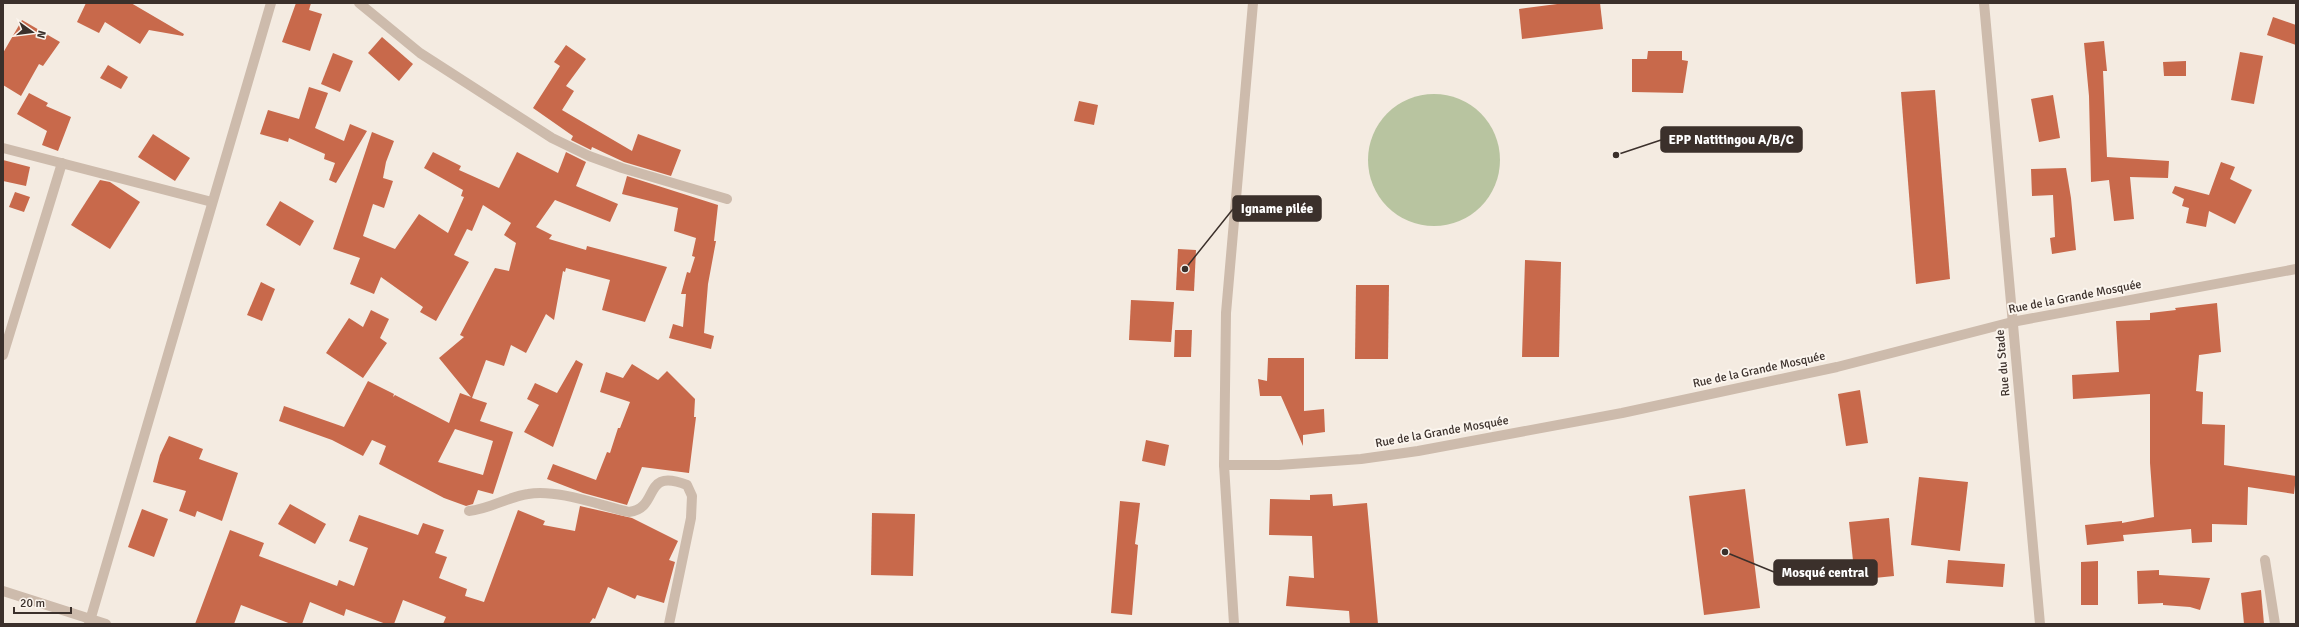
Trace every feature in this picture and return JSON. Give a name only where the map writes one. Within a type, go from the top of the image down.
[{"type":"street","points":[[90,622],[271,3]]},
{"type":"street","points":[[359,3],[420,53],[552,138],[589,156],[622,168],[727,199]]},
{"type":"street","points":[[1234,624],[1224,465],[1226,313],[1253,3]]},
{"type":"street","name":"Rue du Stade","points":[[1984,3],[2040,624]]},
{"type":"street","points":[[3,148],[212,202]]},
{"type":"street","points":[[3,355],[62,163]]},
{"type":"street","name":"Rue de la Grande Mosquée","points":[[1224,465],[1279,465],[1354,459],[1418,451],[1622,413],[1829,368],[2012,322],[2296,269]]},
{"type":"street","points":[[469,511],[485,510],[505,500],[529,494],[561,495],[629,512],[638,511],[643,506],[655,485],[663,480],[672,479],[687,485],[692,496],[691,518],[669,624]]},
{"type":"street","points":[[2265,560],[2276,624]]},
{"type":"street","points":[[3,591],[90,622],[106,624]]},
{"type":"green space","points":[[1434,94],[1459,99],[1476,109],[1485,118],[1495,135],[1500,160],[1495,185],[1485,202],[1476,211],[1459,221],[1434,226],[1409,221],[1392,211],[1383,202],[1373,185],[1368,160],[1373,135],[1383,118],[1392,109],[1409,99]]},
{"type":"building","points":[[86,3],[131,3],[184,34],[183,36],[149,30],[140,44],[105,22],[99,33],[77,22]]},
{"type":"building","points":[[296,3],[311,3],[309,10],[322,14],[310,51],[282,42]]},
{"type":"building","points":[[1565,3],[1600,3],[1603,29],[1522,39],[1519,9]]},
{"type":"building","points":[[2273,17],[2296,25],[2296,45],[2267,35]]},
{"type":"building","points":[[22,20],[60,42],[43,66],[39,64],[21,96],[3,85],[3,53]]},
{"type":"building","points":[[382,37],[413,64],[399,81],[368,53]]},
{"type":"building","points":[[2104,41],[2107,71],[2103,71],[2107,157],[2169,161],[2168,178],[2130,177],[2134,219],[2114,221],[2109,180],[2091,182],[2089,96],[2084,43]]},
{"type":"building","points":[[566,45],[586,59],[566,86],[574,91],[562,110],[632,151],[638,134],[681,150],[671,176],[624,162],[592,147],[591,150],[571,140],[573,136],[533,108],[560,66],[554,62]]},
{"type":"building","points":[[1648,51],[1682,51],[1682,60],[1688,61],[1683,93],[1632,92],[1632,59],[1647,59]]},
{"type":"building","points":[[2240,52],[2263,56],[2254,104],[2231,100]]},
{"type":"building","points":[[333,53],[353,61],[340,92],[321,84]]},
{"type":"building","points":[[2186,61],[2186,76],[2164,76],[2163,62]]},
{"type":"building","points":[[108,65],[128,77],[121,89],[100,78]]},
{"type":"building","points":[[309,87],[328,93],[315,128],[344,141],[350,124],[367,131],[336,183],[329,180],[335,163],[324,159],[325,154],[289,138],[288,142],[260,134],[268,110],[299,119]]},
{"type":"building","points":[[1935,90],[1950,279],[1916,284],[1901,92]]},
{"type":"building","points":[[29,93],[48,103],[46,106],[71,117],[58,151],[42,145],[47,131],[17,114]]},
{"type":"building","points":[[2053,95],[2060,138],[2039,142],[2031,99]]},
{"type":"building","points":[[1079,101],[1098,105],[1094,125],[1074,121]]},
{"type":"building","points":[[372,132],[394,141],[386,162],[383,178],[393,181],[384,208],[373,204],[363,236],[395,249],[419,214],[448,233],[464,197],[461,196],[463,190],[424,168],[433,152],[461,166],[459,170],[499,188],[517,152],[558,173],[566,152],[586,162],[576,186],[618,204],[610,222],[555,200],[536,227],[552,235],[549,239],[586,250],[587,246],[667,267],[645,322],[602,310],[610,280],[566,268],[565,272],[563,271],[554,320],[546,314],[526,353],[511,345],[504,366],[486,360],[472,398],[487,403],[480,421],[513,432],[493,494],[478,490],[473,504],[466,506],[444,498],[379,464],[386,446],[372,440],[363,456],[332,440],[279,421],[284,406],[344,427],[368,381],[394,394],[393,397],[395,395],[449,423],[460,393],[471,397],[439,358],[464,337],[460,335],[495,268],[509,271],[516,243],[504,235],[511,223],[483,205],[472,231],[467,229],[454,255],[469,262],[436,321],[420,312],[423,307],[381,277],[374,294],[350,284],[360,258],[333,249]],"holes":[[[455,429],[493,441],[483,475],[438,462]]]},
{"type":"building","points":[[153,134],[190,158],[175,181],[138,157]]},
{"type":"building","points":[[3,160],[30,167],[26,186],[3,181]]},
{"type":"building","points":[[2221,162],[2235,167],[2230,179],[2252,190],[2235,224],[2209,211],[2206,227],[2186,223],[2189,208],[2182,206],[2184,199],[2172,193],[2175,186],[2209,195]]},
{"type":"building","points":[[2066,168],[2071,198],[2076,250],[2052,254],[2050,238],[2055,237],[2053,195],[2032,196],[2031,169]]},
{"type":"building","points":[[627,176],[718,205],[714,241],[716,241],[708,284],[704,333],[714,336],[711,349],[669,338],[673,324],[683,327],[686,294],[681,294],[687,272],[690,273],[695,257],[692,256],[696,238],[674,231],[678,208],[622,194]]},
{"type":"building","points":[[100,180],[110,182],[140,202],[110,249],[71,225]]},
{"type":"building","points":[[15,192],[30,197],[24,212],[9,207]]},
{"type":"building","points":[[280,201],[314,221],[300,246],[266,225]]},
{"type":"building","points":[[1178,249],[1196,250],[1194,291],[1176,290]]},
{"type":"building","points":[[1525,260],[1561,262],[1559,357],[1522,357]]},
{"type":"building","points":[[261,282],[275,289],[262,321],[247,315]]},
{"type":"building","points":[[1356,285],[1389,285],[1388,359],[1355,359]]},
{"type":"building","points":[[1131,300],[1174,302],[1171,342],[1129,340]]},
{"type":"building","points":[[2217,303],[2221,352],[2199,355],[2196,391],[2203,392],[2202,424],[2225,425],[2224,465],[2296,476],[2294,494],[2248,487],[2247,525],[2212,524],[2212,542],[2192,543],[2191,529],[2123,535],[2124,541],[2087,545],[2085,525],[2122,521],[2122,523],[2154,517],[2150,463],[2150,394],[2073,399],[2072,375],[2119,372],[2116,321],[2150,320],[2150,313],[2176,310],[2175,308]]},
{"type":"building","points":[[371,310],[389,319],[380,338],[387,343],[363,378],[326,353],[349,318],[363,327]]},
{"type":"building","points":[[1175,330],[1192,330],[1191,357],[1174,357]]},
{"type":"building","points":[[1268,358],[1304,358],[1304,411],[1324,409],[1325,432],[1303,435],[1303,446],[1281,396],[1260,396],[1258,379],[1267,381]]},
{"type":"building","points":[[576,360],[583,364],[553,447],[524,432],[539,405],[527,399],[535,383],[557,393]]},
{"type":"building","points":[[632,364],[658,380],[667,371],[695,399],[694,417],[696,417],[689,473],[642,467],[627,505],[583,493],[547,479],[553,464],[596,480],[607,452],[610,453],[618,428],[620,428],[630,402],[600,392],[606,372],[623,378]]},
{"type":"building","points":[[1860,390],[1868,443],[1846,446],[1838,394]]},
{"type":"building","points":[[169,436],[203,449],[199,459],[238,473],[222,521],[197,511],[195,517],[179,511],[186,491],[153,482],[160,455]]},
{"type":"building","points":[[1146,440],[1169,445],[1165,466],[1142,461]]},
{"type":"building","points":[[1919,477],[1968,482],[1960,551],[1911,545]]},
{"type":"building","points":[[1745,489],[1760,608],[1704,615],[1689,496]]},
{"type":"building","points":[[1332,494],[1333,506],[1367,503],[1378,624],[1350,624],[1349,611],[1286,606],[1289,576],[1314,578],[1312,536],[1269,535],[1270,499],[1310,500],[1310,495]]},
{"type":"building","points":[[1120,501],[1140,503],[1135,544],[1138,545],[1132,615],[1111,613]]},
{"type":"building","points":[[290,504],[326,524],[315,544],[278,524]]},
{"type":"building","points":[[580,506],[632,518],[678,541],[669,560],[675,562],[664,603],[637,595],[635,599],[608,587],[595,619],[593,618],[589,624],[443,624],[446,617],[403,600],[394,624],[386,624],[346,609],[344,616],[310,602],[302,624],[291,624],[241,605],[234,624],[195,624],[230,530],[264,543],[259,556],[337,586],[339,580],[354,586],[368,548],[349,541],[359,515],[418,535],[423,523],[444,530],[435,553],[447,557],[439,578],[467,589],[465,596],[484,602],[518,510],[545,521],[543,525],[575,531]]},
{"type":"building","points":[[142,509],[168,519],[154,557],[128,547]]},
{"type":"building","points":[[872,513],[915,514],[913,576],[871,575]]},
{"type":"building","points":[[1889,518],[1894,576],[1855,580],[1849,522]]},
{"type":"building","points":[[1948,560],[2005,564],[2003,587],[1946,583]]},
{"type":"building","points":[[2098,561],[2098,605],[2081,605],[2081,562]]},
{"type":"building","points":[[2159,570],[2159,575],[2210,578],[2200,610],[2190,607],[2163,605],[2163,603],[2138,604],[2137,571]]},
{"type":"building","points":[[2261,590],[2264,624],[2244,624],[2241,593]]},
{"type":"place","name":"EPP Natitingou A/B/C","points":[[1616,155]]},
{"type":"place","name":"Igname pilée","points":[[1185,269]]},
{"type":"place","name":"Mosqué central","points":[[1725,552]]}]
